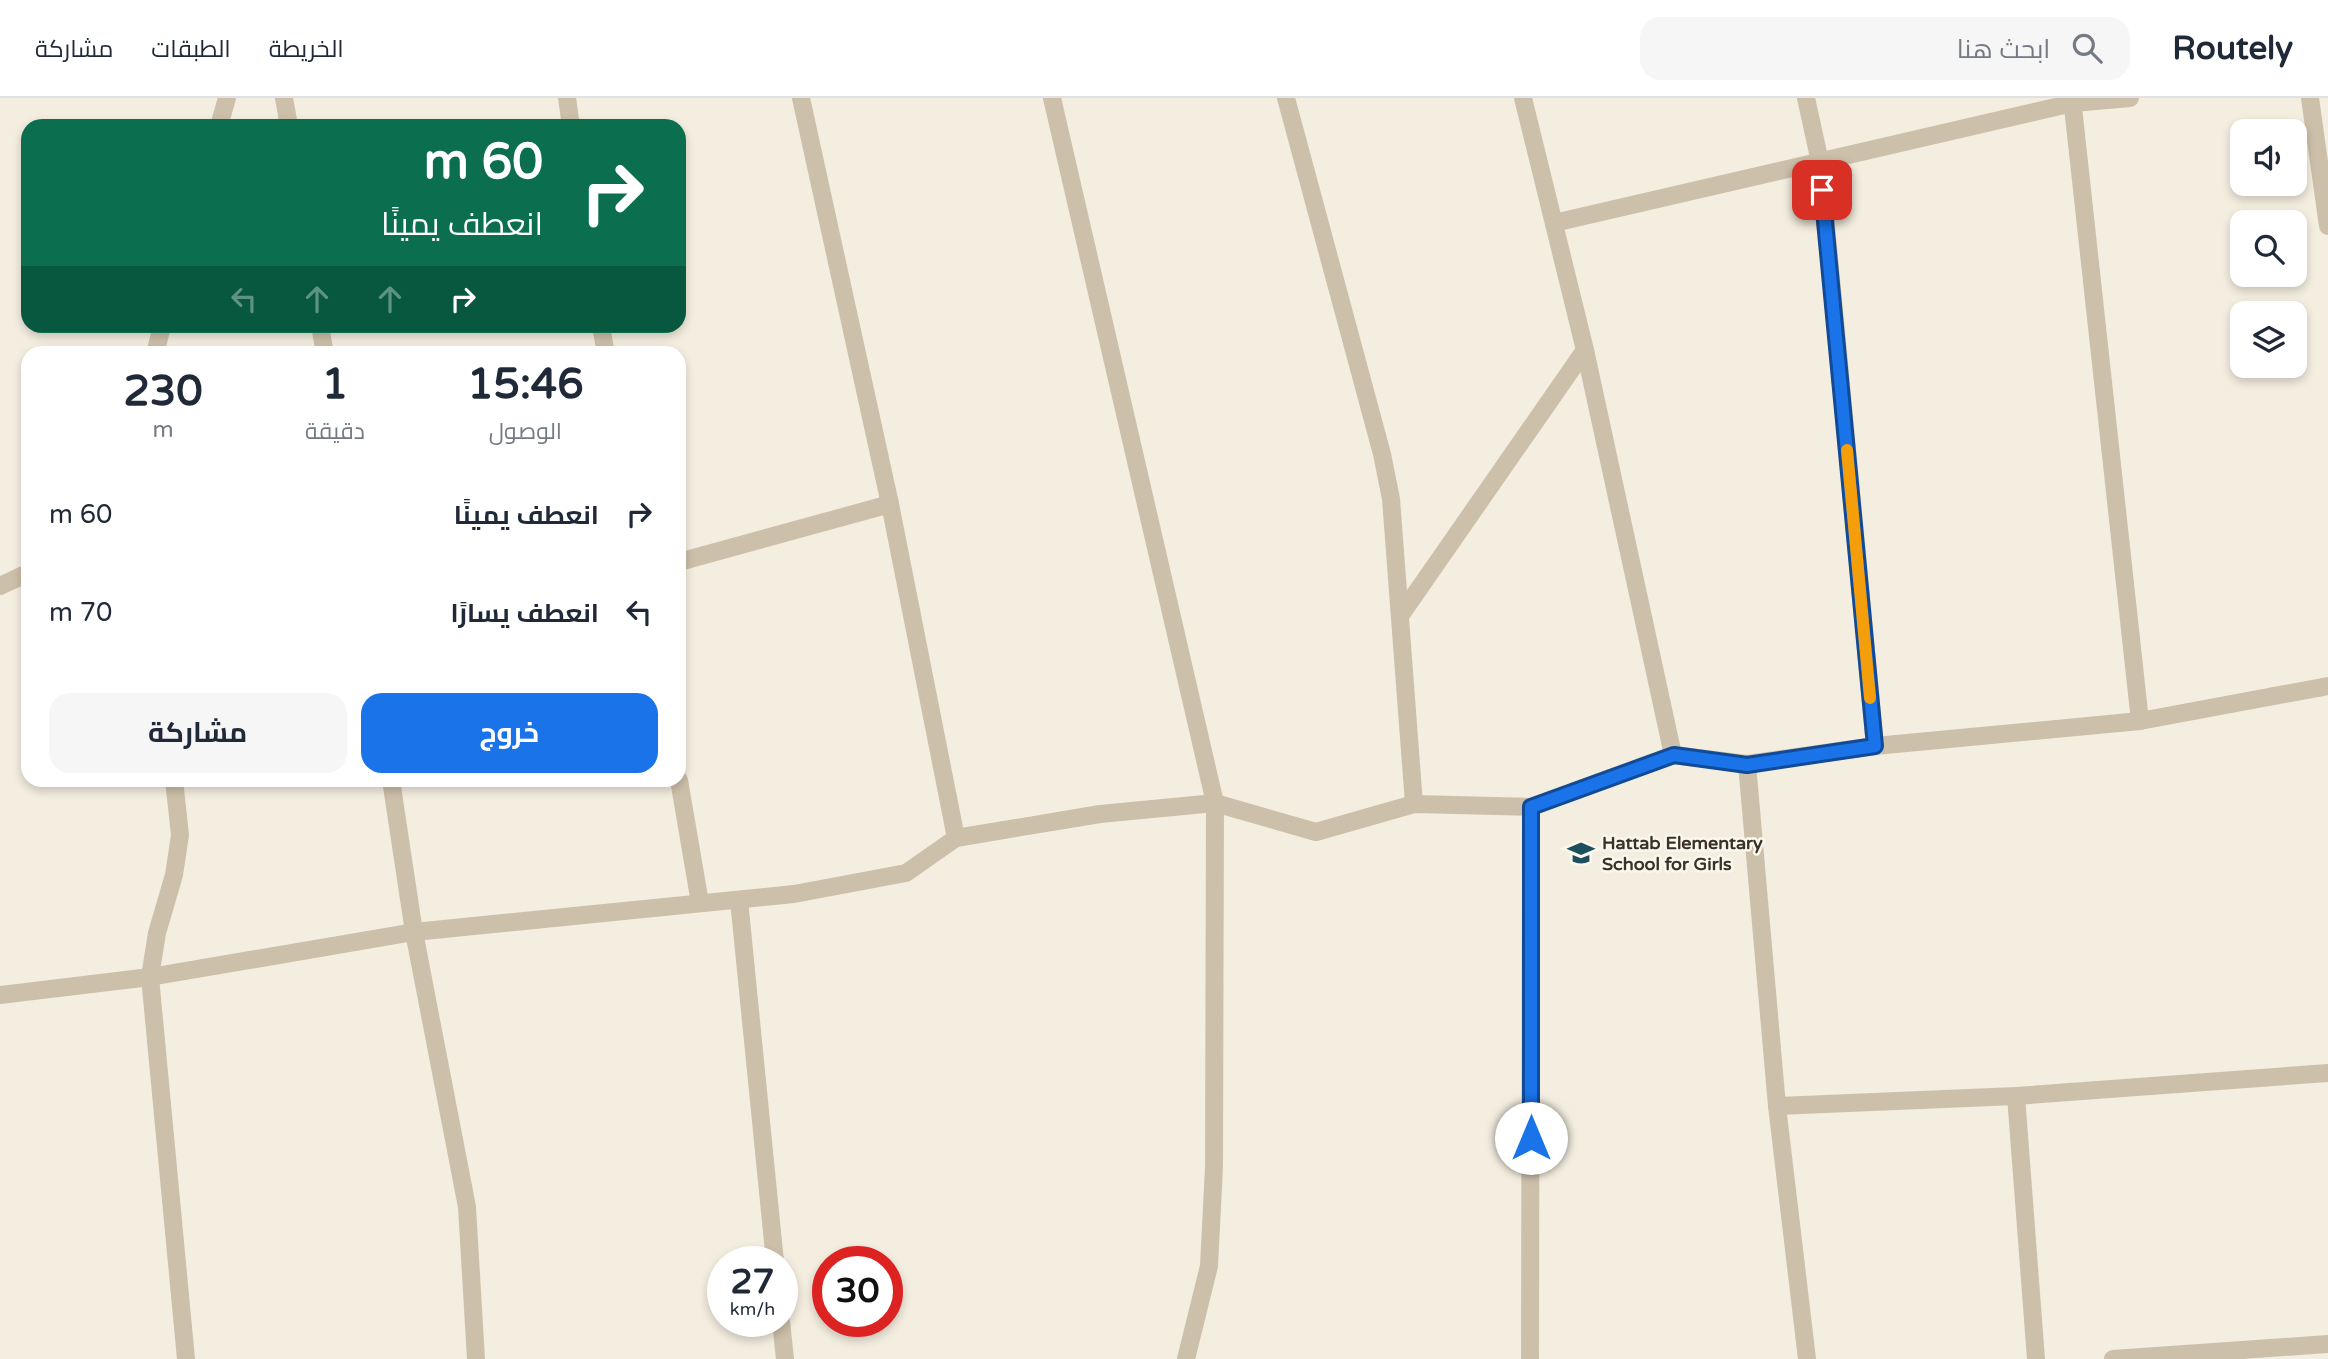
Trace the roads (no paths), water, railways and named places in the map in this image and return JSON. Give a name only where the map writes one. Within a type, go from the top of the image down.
[{"type":"street","points":[[221,119],[227,98]]},
{"type":"street","points":[[284,98],[288,119]]},
{"type":"street","points":[[567,98],[570,119]]},
{"type":"street","points":[[802,98],[890,504],[956,838]]},
{"type":"street","points":[[1052,98],[1215,803],[1214,1167],[1209,1266],[1186,1359]]},
{"type":"street","points":[[1286,98],[1382,454],[1391,499],[1413,804]]},
{"type":"street","points":[[1523,98],[1585,350],[1674,755]]},
{"type":"street","points":[[1806,98],[1820,162],[1875,746]]},
{"type":"street","points":[[1554,223],[1820,162],[2072,100],[2130,98]]},
{"type":"street","points":[[2310,98],[2328,226]]},
{"type":"street","points":[[2072,100],[2140,720]]},
{"type":"street","points":[[1400,616],[1585,350]]},
{"type":"street","points":[[686,560],[890,504]]},
{"type":"street","points":[[0,586],[21,576]]},
{"type":"street","points":[[0,995],[150,977],[414,932],[794,894],[906,873],[956,838],[1100,814],[1215,803],[1316,832],[1413,804],[1531,807],[1674,755],[1747,765],[1875,746],[2140,720],[2328,686]]},
{"type":"street","points":[[1747,765],[1777,1106],[1807,1359]]},
{"type":"street","points":[[175,787],[180,835],[174,875],[157,933],[150,977],[186,1359]]},
{"type":"street","points":[[392,787],[414,932],[467,1207],[476,1359]]},
{"type":"street","points":[[679,787],[700,903]]},
{"type":"street","points":[[1530,1359],[1531,807]]},
{"type":"street","points":[[739,900],[773,1246]]},
{"type":"street","points":[[1777,1106],[2016,1096],[2328,1073]]},
{"type":"street","points":[[2016,1096],[2036,1359]]},
{"type":"street","points":[[783,1337],[785,1359]]},
{"type":"street","points":[[2113,1359],[2328,1344]]},
{"type":"place","name":"Hattab Elementary School for Girls","points":[[1581,853]]}]
